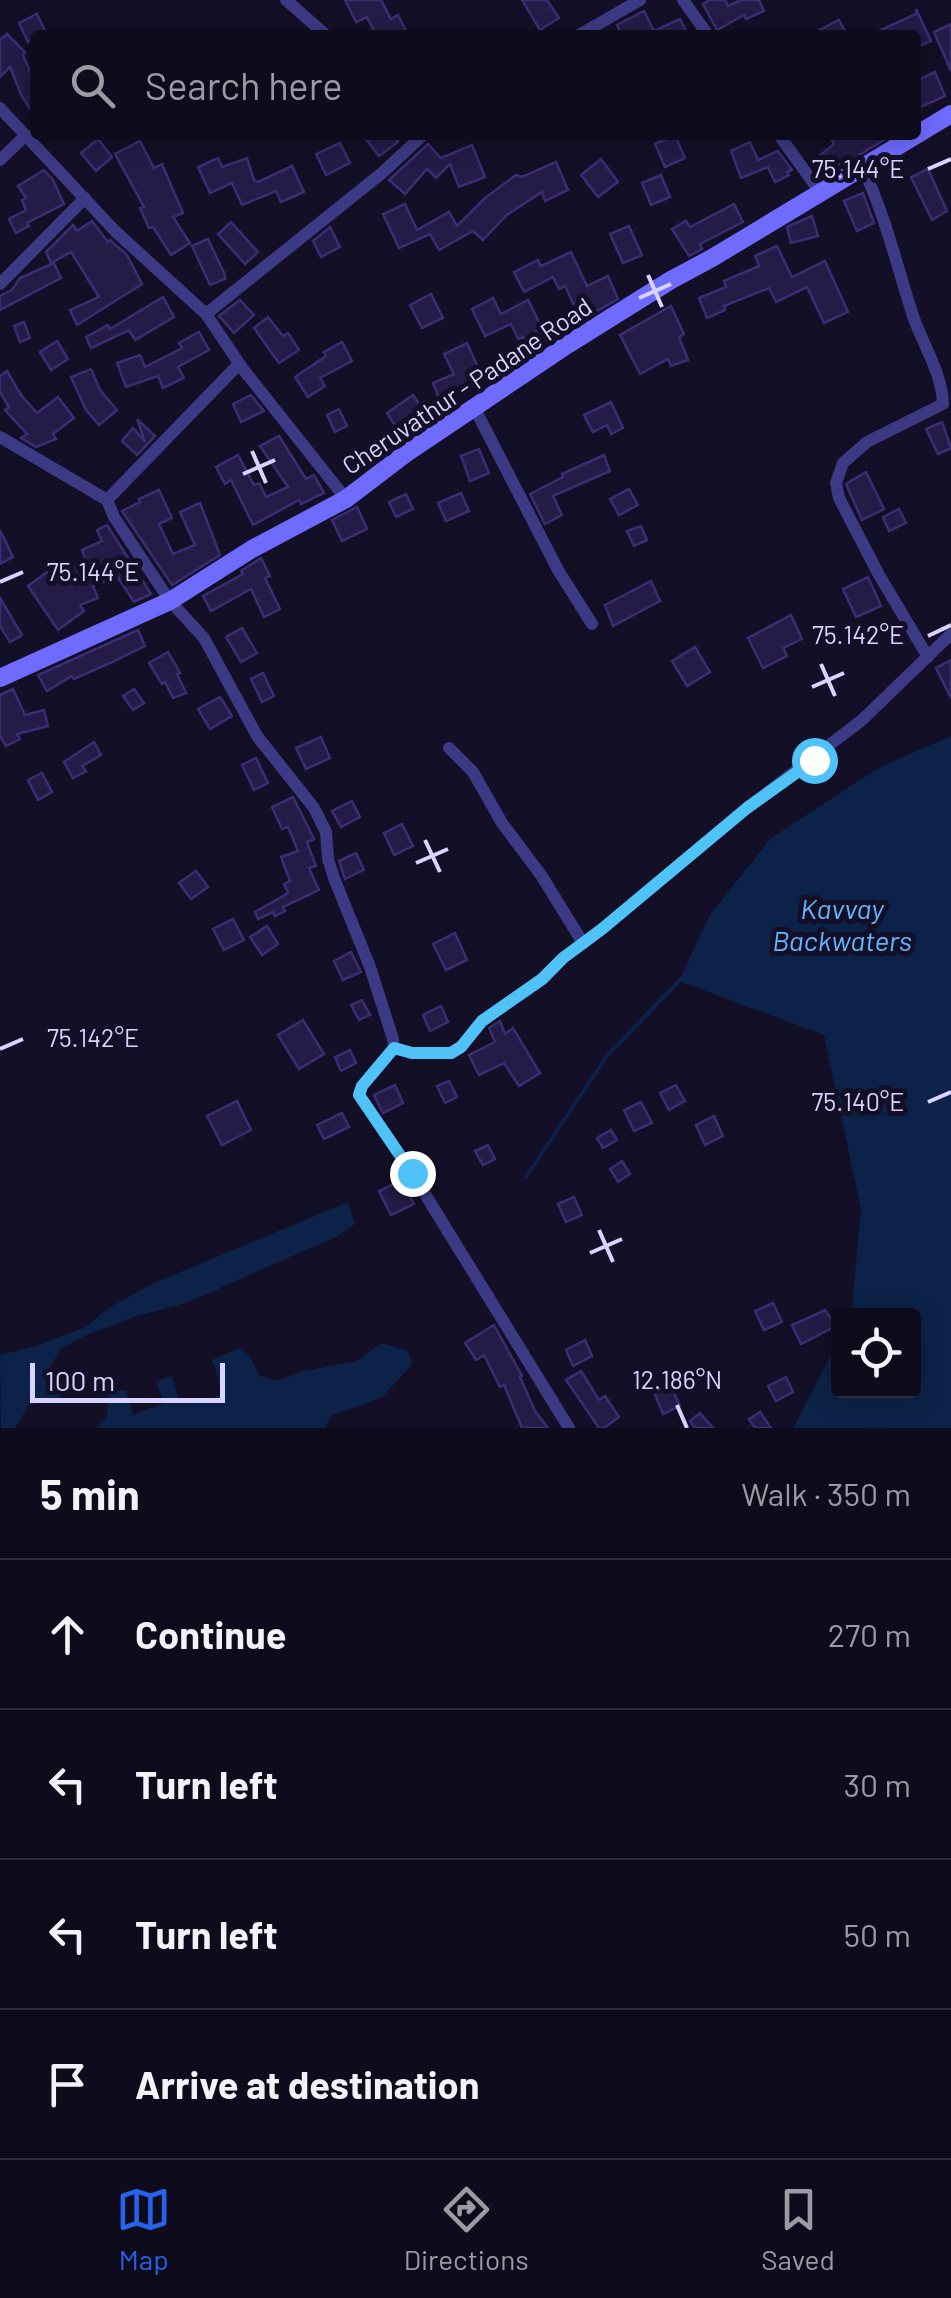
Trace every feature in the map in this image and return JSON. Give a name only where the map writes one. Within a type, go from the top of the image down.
[{"type":"main road","name":"Cheruvathur - Padane Road","points":[[921,132],[951,114]]},
{"type":"main road","name":"Cheruvathur - Padane Road","points":[[0,678],[170,601],[252,549],[346,499],[406,454],[671,280],[909,140]]},
{"type":"street","points":[[286,0],[320,30]]},
{"type":"street","points":[[588,30],[640,0]]},
{"type":"street","points":[[683,0],[704,30]]},
{"type":"street","points":[[0,108],[30,139]]},
{"type":"street","points":[[0,160],[26,135]]},
{"type":"street","points":[[31,140],[206,314],[239,364],[346,499]]},
{"type":"street","points":[[206,314],[382,174],[417,140]]},
{"type":"street","points":[[783,140],[820,192]]},
{"type":"street","points":[[863,168],[887,225],[915,320],[942,387],[942,404],[868,442],[843,463],[836,484],[839,498],[879,576],[928,657]]},
{"type":"street","points":[[0,284],[85,198]]},
{"type":"street","points":[[107,500],[239,364]]},
{"type":"street","points":[[475,409],[540,537],[592,624]]},
{"type":"street","points":[[0,437],[107,500],[170,601],[204,638],[257,736],[314,808],[326,832],[328,859],[370,967],[394,1048]]},
{"type":"street","points":[[394,1048],[412,1053],[451,1053],[473,1036],[482,1021],[542,979],[747,808],[850,730],[951,634]]},
{"type":"street","points":[[450,748],[473,772],[583,943]]},
{"type":"street","points":[[394,1048],[359,1095],[412,1173],[569,1428]]},
{"type":"water","name":"Kavvay Backwaters","points":[[951,736],[951,1428],[793,1428],[831,1355],[831,1398],[921,1398],[921,1308],[852,1308],[861,1210],[824,1035],[679,981],[709,916],[770,839],[878,768]]},
{"type":"water","points":[[348,1202],[355,1224],[336,1237],[186,1303],[134,1317],[61,1349],[48,1371],[52,1371],[61,1397],[29,1405],[15,1428],[1,1428],[0,1355],[86,1327],[107,1309],[154,1283]]},
{"type":"water","points":[[381,1343],[408,1351],[412,1364],[382,1398],[332,1415],[325,1428],[97,1428],[107,1417],[108,1391],[126,1390],[133,1415],[164,1403],[156,1381],[172,1376],[179,1400],[208,1402],[223,1392],[212,1360],[240,1348],[249,1355],[259,1375],[276,1381],[357,1361]]},
{"type":"building","points":[[345,0],[381,0],[391,19],[398,15],[406,30],[374,30],[367,17],[356,22]]},
{"type":"building","points":[[522,0],[547,0],[559,18],[540,30]]},
{"type":"building","points":[[725,0],[728,6],[741,0],[759,0],[764,11],[746,19],[744,15],[717,30],[703,4]]},
{"type":"building","points":[[916,9],[931,41],[921,46],[921,30],[881,30],[916,14]]},
{"type":"building","points":[[644,11],[654,30],[620,30],[617,25]]},
{"type":"building","points":[[37,14],[45,30],[30,30],[28,42],[19,23]]},
{"type":"building","points":[[680,19],[686,30],[656,30]]},
{"type":"building","points":[[839,20],[844,30],[820,30]]},
{"type":"building","points":[[951,24],[951,71],[934,32]]},
{"type":"building","points":[[7,34],[25,52],[30,71],[30,109],[10,67],[0,77],[0,40]]},
{"type":"building","points":[[935,72],[945,96],[921,107],[921,79]]},
{"type":"building","points":[[99,140],[112,157],[96,171],[81,153]]},
{"type":"building","points":[[367,140],[397,140],[398,142],[379,156]]},
{"type":"building","points":[[677,140],[685,158],[665,167],[655,144]]},
{"type":"building","points":[[832,140],[884,140],[822,177],[811,163],[834,144]]},
{"type":"building","points":[[140,141],[154,168],[162,164],[183,213],[173,217],[190,243],[171,255],[153,227],[149,228],[140,208],[144,207],[115,154]]},
{"type":"building","points":[[750,142],[758,160],[778,151],[792,170],[787,172],[789,175],[775,182],[768,167],[741,178],[731,151]]},
{"type":"building","points":[[340,143],[350,163],[326,175],[316,154]]},
{"type":"building","points":[[428,144],[441,158],[472,145],[485,177],[459,187],[450,164],[436,178],[427,169],[405,194],[389,180]]},
{"type":"building","points":[[218,158],[222,167],[247,158],[258,182],[292,166],[304,192],[281,202],[276,191],[242,205],[232,183],[210,193],[198,167]]},
{"type":"building","points":[[601,159],[618,182],[598,197],[581,175]]},
{"type":"building","points":[[556,162],[568,190],[545,201],[542,192],[507,215],[483,240],[473,231],[439,250],[430,234],[399,248],[383,214],[405,204],[417,230],[449,212],[457,226],[516,175],[522,177]]},
{"type":"building","points":[[928,169],[947,211],[932,220],[911,177]]},
{"type":"building","points":[[44,170],[64,204],[16,233],[9,219],[26,210],[22,200],[26,198],[18,186]]},
{"type":"building","points":[[661,175],[670,197],[651,205],[642,183]]},
{"type":"building","points":[[863,193],[874,223],[857,231],[844,201]]},
{"type":"building","points":[[734,204],[743,222],[700,244],[702,249],[689,256],[672,229],[686,221],[690,227]]},
{"type":"building","points":[[812,216],[818,236],[791,243],[787,227]]},
{"type":"building","points":[[92,221],[108,242],[127,255],[142,284],[77,325],[70,310],[99,297],[71,252],[51,263],[46,252],[73,225],[77,231]]},
{"type":"building","points":[[231,222],[258,252],[245,264],[218,234]]},
{"type":"building","points":[[629,226],[642,255],[623,263],[610,234]]},
{"type":"building","points":[[330,227],[340,247],[321,257],[313,241]]},
{"type":"building","points":[[208,239],[225,275],[225,279],[210,285],[192,246]]},
{"type":"building","points":[[777,246],[792,277],[825,261],[848,312],[824,323],[807,287],[776,302],[769,288],[724,306],[725,310],[707,318],[699,298],[726,287],[724,281],[759,266],[755,256]]},
{"type":"building","points":[[571,252],[587,286],[608,276],[618,299],[581,320],[565,286],[559,289],[553,277],[524,292],[514,272],[538,260],[541,266]]},
{"type":"building","points":[[54,263],[61,278],[0,310],[0,296],[12,290],[20,278]]},
{"type":"building","points":[[431,294],[443,318],[422,328],[410,305]]},
{"type":"building","points":[[163,297],[174,317],[135,340],[129,330],[91,348],[86,337],[108,325],[110,329]]},
{"type":"building","points":[[493,298],[501,314],[528,300],[542,328],[536,331],[540,339],[527,345],[523,337],[518,339],[511,324],[485,336],[472,309]]},
{"type":"building","points":[[240,300],[254,315],[234,333],[219,316]]},
{"type":"building","points":[[671,306],[684,334],[679,337],[688,360],[671,366],[668,359],[640,374],[620,335]]},
{"type":"building","points":[[268,317],[283,336],[288,333],[299,350],[279,363],[254,328]]},
{"type":"building","points":[[24,322],[30,338],[20,342],[14,326]]},
{"type":"building","points":[[199,332],[209,350],[178,367],[184,378],[163,388],[158,376],[126,387],[117,363],[140,355],[145,367],[182,348],[179,343]]},
{"type":"building","points":[[57,341],[68,359],[51,370],[40,352]]},
{"type":"building","points":[[342,342],[352,361],[320,378],[325,386],[308,397],[295,377]]},
{"type":"building","points":[[467,343],[483,378],[454,391],[458,400],[442,406],[433,383],[454,374],[444,354]]},
{"type":"building","points":[[91,369],[100,390],[117,410],[99,425],[86,410],[71,377]]},
{"type":"building","points":[[7,371],[37,413],[58,397],[74,418],[53,434],[56,439],[36,447],[21,438],[27,434],[5,410],[9,407],[0,392],[0,376]]},
{"type":"building","points":[[251,395],[264,411],[241,422],[233,404]]},
{"type":"building","points":[[413,395],[422,408],[396,427],[387,413]]},
{"type":"building","points":[[611,402],[623,428],[611,434],[607,425],[593,432],[584,415]]},
{"type":"building","points":[[339,409],[347,426],[335,432],[327,415]]},
{"type":"building","points":[[137,419],[155,436],[137,455],[122,441],[133,428],[145,442]]},
{"type":"building","points":[[942,422],[951,448],[938,454],[926,429]]},
{"type":"building","points":[[279,436],[306,479],[314,475],[324,493],[301,504],[299,500],[253,525],[231,480],[225,484],[216,467],[238,455],[254,485],[259,483],[266,497],[288,487],[260,446]]},
{"type":"building","points":[[479,449],[489,473],[470,481],[461,456]]},
{"type":"building","points":[[604,455],[610,471],[553,496],[562,515],[545,524],[530,494]]},
{"type":"building","points":[[866,472],[884,509],[862,520],[846,484]]},
{"type":"building","points":[[629,489],[638,505],[619,515],[610,499]]},
{"type":"building","points":[[159,490],[172,518],[159,524],[173,554],[195,545],[180,512],[200,503],[220,555],[172,585],[122,511]]},
{"type":"building","points":[[461,493],[469,511],[446,521],[438,503]]},
{"type":"building","points":[[406,494],[413,509],[396,517],[389,502]]},
{"type":"building","points":[[357,507],[367,529],[342,541],[332,520]]},
{"type":"building","points":[[899,509],[906,523],[889,531],[883,517]]},
{"type":"building","points":[[107,525],[151,594],[134,602],[117,576],[93,586],[98,598],[80,605],[84,611],[58,630],[28,586],[54,567],[57,572],[86,561],[82,550],[102,541],[97,530]]},
{"type":"building","points":[[641,526],[647,540],[634,546],[627,531]]},
{"type":"building","points":[[0,530],[13,557],[0,564]]},
{"type":"building","points":[[261,558],[270,576],[265,578],[280,609],[264,617],[251,589],[211,611],[203,596],[243,574],[241,571]]},
{"type":"building","points":[[868,577],[881,606],[856,617],[843,589]]},
{"type":"building","points":[[651,581],[660,601],[613,626],[605,605]]},
{"type":"building","points":[[0,598],[22,635],[10,642],[0,626]]},
{"type":"building","points":[[791,615],[802,639],[783,648],[787,656],[763,668],[748,638]]},
{"type":"building","points":[[242,628],[257,653],[241,662],[226,637]]},
{"type":"building","points":[[138,630],[145,646],[110,663],[74,679],[72,676],[47,691],[38,675]]},
{"type":"building","points":[[695,647],[710,672],[687,686],[672,661]]},
{"type":"building","points":[[168,652],[186,693],[173,698],[149,663]]},
{"type":"building","points":[[951,660],[951,698],[936,668]]},
{"type":"building","points":[[263,673],[274,696],[262,702],[251,679]]},
{"type":"building","points":[[13,689],[25,715],[44,710],[48,726],[17,734],[20,739],[6,746],[0,736],[0,695]]},
{"type":"building","points":[[134,689],[144,703],[133,710],[123,696]]},
{"type":"building","points":[[220,697],[232,716],[210,729],[198,709]]},
{"type":"building","points":[[321,737],[330,758],[306,769],[296,748]]},
{"type":"building","points":[[94,742],[101,755],[82,766],[86,771],[73,778],[64,762]]},
{"type":"building","points":[[256,758],[268,783],[254,790],[242,765]]},
{"type":"building","points":[[42,773],[52,792],[38,800],[28,780]]},
{"type":"building","points":[[293,797],[314,839],[307,842],[316,866],[309,868],[319,890],[283,907],[285,911],[275,916],[273,912],[258,919],[255,912],[288,893],[284,884],[290,881],[281,857],[298,851],[288,827],[282,829],[272,807]]},
{"type":"building","points":[[352,801],[360,817],[341,827],[332,811]]},
{"type":"building","points":[[402,824],[413,846],[394,855],[384,833]]},
{"type":"building","points":[[356,853],[364,870],[345,879],[339,861]]},
{"type":"building","points":[[196,871],[208,887],[191,899],[179,883]]},
{"type":"building","points":[[233,919],[244,940],[224,950],[213,929]]},
{"type":"building","points":[[267,926],[278,944],[262,955],[250,937]]},
{"type":"building","points":[[455,933],[467,960],[446,970],[433,944]]},
{"type":"building","points":[[351,952],[361,972],[343,980],[334,961]]},
{"type":"building","points":[[362,1000],[370,1015],[359,1020],[351,1005]]},
{"type":"building","points":[[441,1006],[448,1022],[430,1031],[423,1015]]},
{"type":"building","points":[[303,1020],[324,1054],[299,1069],[278,1035]]},
{"type":"building","points":[[500,1021],[505,1034],[513,1028],[540,1073],[519,1086],[504,1063],[479,1075],[469,1055],[495,1042],[489,1028]]},
{"type":"building","points":[[350,1050],[356,1063],[341,1071],[335,1057]]},
{"type":"building","points":[[449,1081],[457,1097],[445,1103],[437,1086]]},
{"type":"building","points":[[395,1085],[403,1103],[383,1113],[374,1095]]},
{"type":"building","points":[[676,1085],[685,1101],[669,1110],[660,1093]]},
{"type":"building","points":[[237,1101],[251,1130],[222,1145],[207,1116]]},
{"type":"building","points":[[641,1102],[652,1123],[634,1131],[624,1110]]},
{"type":"building","points":[[342,1113],[349,1127],[324,1139],[317,1125]]},
{"type":"building","points":[[714,1116],[723,1136],[705,1145],[696,1125]]},
{"type":"building","points":[[611,1130],[617,1140],[603,1148],[597,1138]]},
{"type":"building","points":[[488,1145],[495,1159],[483,1165],[475,1151]]},
{"type":"building","points":[[622,1161],[630,1174],[618,1182],[610,1169]]},
{"type":"building","points":[[402,1180],[414,1204],[391,1215],[379,1191]]},
{"type":"building","points":[[574,1197],[582,1215],[566,1222],[558,1204]]},
{"type":"building","points":[[773,1303],[782,1322],[764,1330],[755,1311]]},
{"type":"building","points":[[825,1310],[831,1319],[831,1329],[801,1344],[792,1325]]},
{"type":"building","points":[[494,1325],[522,1376],[535,1411],[548,1428],[522,1428],[504,1385],[500,1387],[484,1355],[476,1360],[465,1343]]},
{"type":"building","points":[[585,1340],[592,1356],[573,1366],[566,1350]]},
{"type":"building","points":[[581,1371],[599,1400],[605,1396],[619,1417],[604,1428],[599,1428],[566,1380]]},
{"type":"building","points":[[786,1377],[793,1392],[776,1401],[768,1386]]},
{"type":"building","points":[[670,1385],[680,1406],[663,1414],[654,1392]]},
{"type":"building","points":[[760,1412],[771,1428],[755,1428],[749,1419]]},
{"type":"building","points":[[700,1413],[713,1428],[695,1428],[690,1421]]},
{"type":"waterway","points":[[526,1177],[607,1056],[681,979]]},
{"type":"route","points":[[412,1173],[359,1095],[394,1048],[412,1053],[451,1053],[461,1047],[482,1021],[542,979],[747,808],[814,760]]}]
